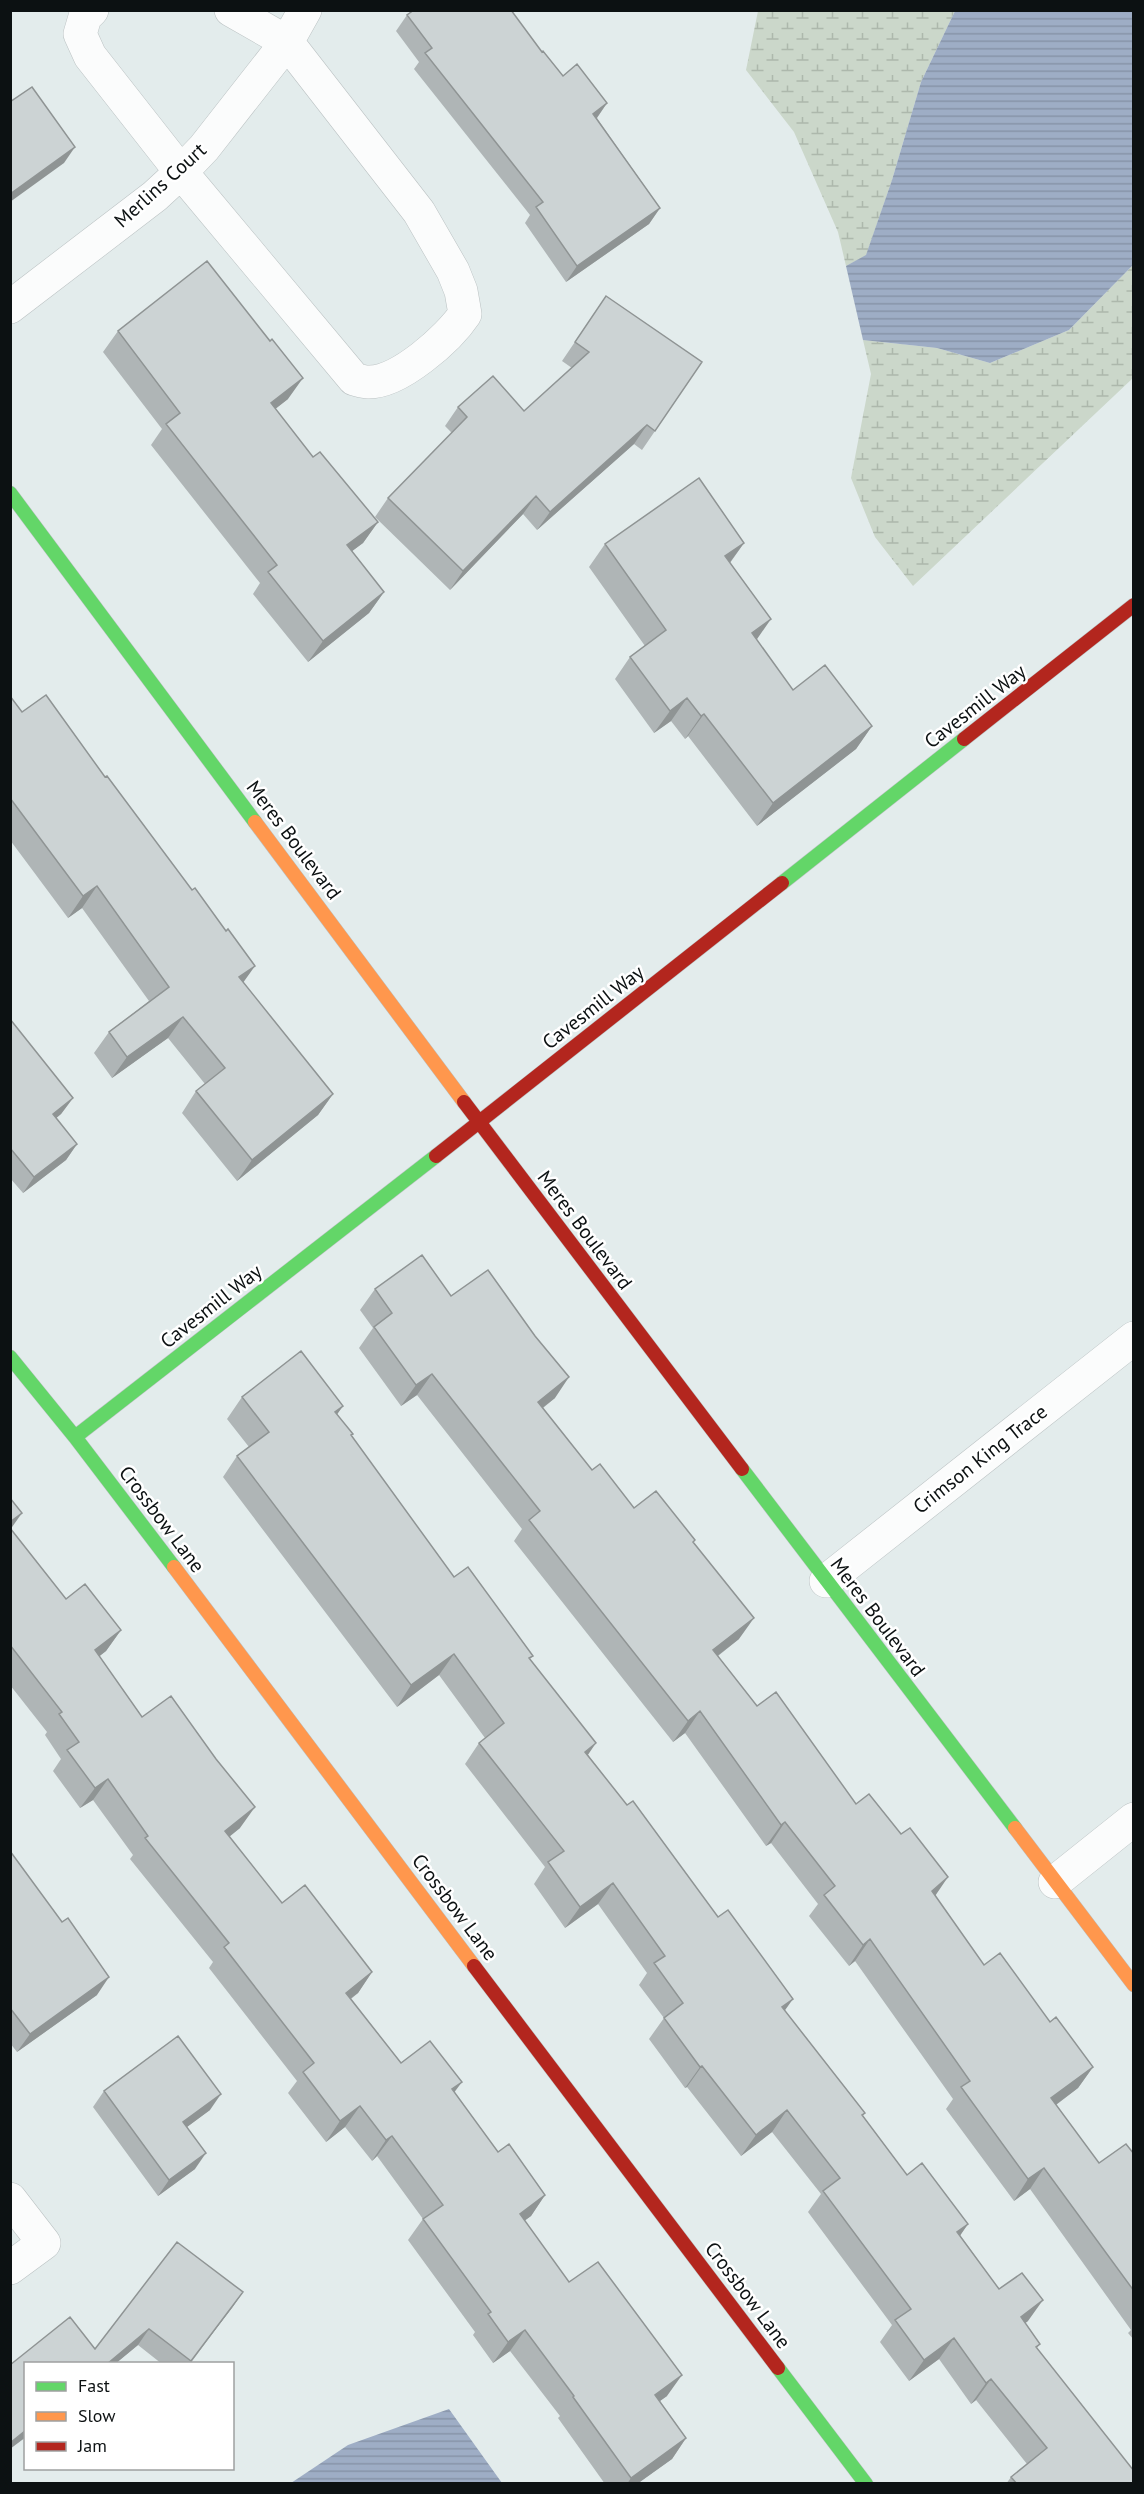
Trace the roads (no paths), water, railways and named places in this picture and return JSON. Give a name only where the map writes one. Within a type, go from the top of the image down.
[{"type":"street","points":[[92,10],[85,16],[80,34],[90,56],[180,172],[354,379],[368,382],[406,370],[458,325],[465,314],[461,291],[424,221],[288,42],[231,10]]},
{"type":"street","name":"Merlins Court","points":[[10,307],[155,196],[204,148],[288,42],[305,10]]},
{"type":"street","name":"Meres Boulevard","points":[[10,493],[479,1122],[1134,1985]]},
{"type":"street","name":"Cavesmill Way","points":[[75,1437],[479,1122],[1134,605]]},
{"type":"street","name":"Crimson King Trace","points":[[826,1581],[1134,1338]]},
{"type":"street","name":"Crossbow Lane","points":[[10,1357],[75,1437],[866,2484]]},
{"type":"street","points":[[1055,1882],[1134,1819]]},
{"type":"street","points":[[10,2199],[44,2242],[10,2268]]},
{"type":"water","points":[[955,11],[1133,11],[1133,265],[1069,330],[990,363],[937,348],[863,340],[846,266],[866,255],[892,180],[921,82]]},
{"type":"water","points":[[449,2409],[502,2483],[291,2483],[348,2445]]}]
